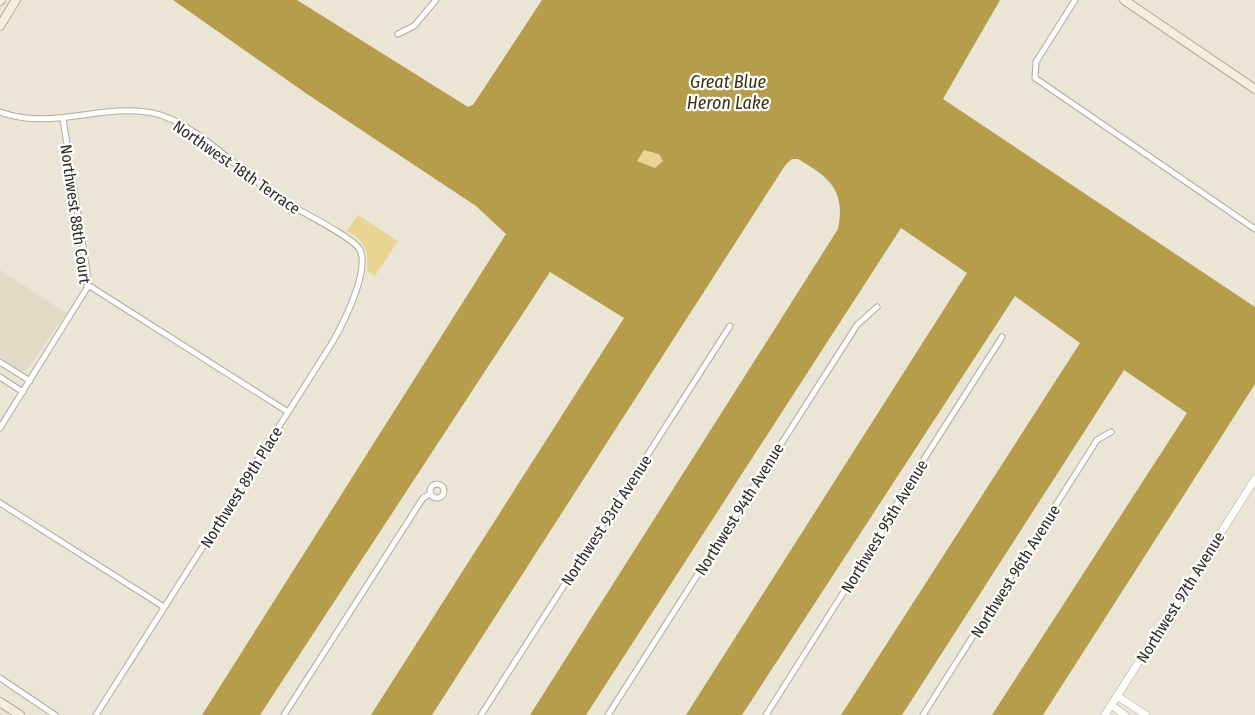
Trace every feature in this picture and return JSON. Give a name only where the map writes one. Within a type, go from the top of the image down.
[{"type":"main road","points":[[0,26],[16,0]]},
{"type":"main road","points":[[1124,0],[1255,89]]},
{"type":"main road","points":[[0,702],[20,715]]},
{"type":"street","points":[[398,34],[414,26],[436,0]]},
{"type":"street","points":[[1076,0],[1036,62],[1035,78],[1255,229]]},
{"type":"street","name":"Northwest 18th Terrace","points":[[0,112],[37,120],[126,111],[152,113],[172,120],[199,136],[273,194],[348,238],[360,249]]},
{"type":"street","name":"Northwest 88th Court","points":[[0,428],[83,297],[88,285],[63,119]]},
{"type":"street","name":"Northwest 89th Place","points":[[96,715],[347,315],[361,272],[360,249]]},
{"type":"street","points":[[88,285],[288,412]]},
{"type":"street","name":"Northwest 94th Avenue","points":[[608,715],[857,325],[877,308]]},
{"type":"street","name":"Northwest 93rd Avenue","points":[[481,715],[730,326]]},
{"type":"street","name":"Northwest 95th Avenue","points":[[766,715],[1002,337]]},
{"type":"street","points":[[0,362],[30,381]]},
{"type":"street","points":[[0,377],[23,392]]},
{"type":"street","name":"Northwest 96th Avenue","points":[[923,715],[1097,440],[1111,432]]},
{"type":"street","name":"Northwest 97th Avenue","points":[[1105,715],[1255,479]]},
{"type":"street","points":[[284,715],[423,498],[430,494]]},
{"type":"street","points":[[0,503],[164,607]]},
{"type":"street","points":[[0,678],[55,715]]},
{"type":"street","points":[[1117,696],[1146,715]]},
{"type":"street","points":[[1111,705],[1125,715]]},
{"type":"shaded area","points":[[645,149],[659,154],[663,161],[656,168],[636,161]]},
{"type":"shaded area","points":[[358,215],[398,241],[375,276],[367,271],[366,252],[362,243],[347,231]]},
{"type":"shaded area","points":[[0,270],[66,313],[27,370],[22,371],[0,356]]},
{"type":"water","name":"Great Blue Heron Lake","points":[[173,0],[297,0],[468,107],[473,105],[542,0],[1000,0],[943,99],[1255,307],[1255,384],[1043,715],[992,715],[1187,413],[1124,370],[902,715],[841,715],[1080,343],[1015,296],[742,715],[686,715],[967,273],[901,228],[586,715],[530,715],[838,229],[839,204],[833,186],[809,166],[798,159],[792,159],[786,164],[432,715],[371,715],[624,318],[550,272],[260,715],[202,715],[506,234],[476,206],[307,94]],"holes":[[[644,150],[659,154],[663,161],[655,168],[637,161]]]}]
